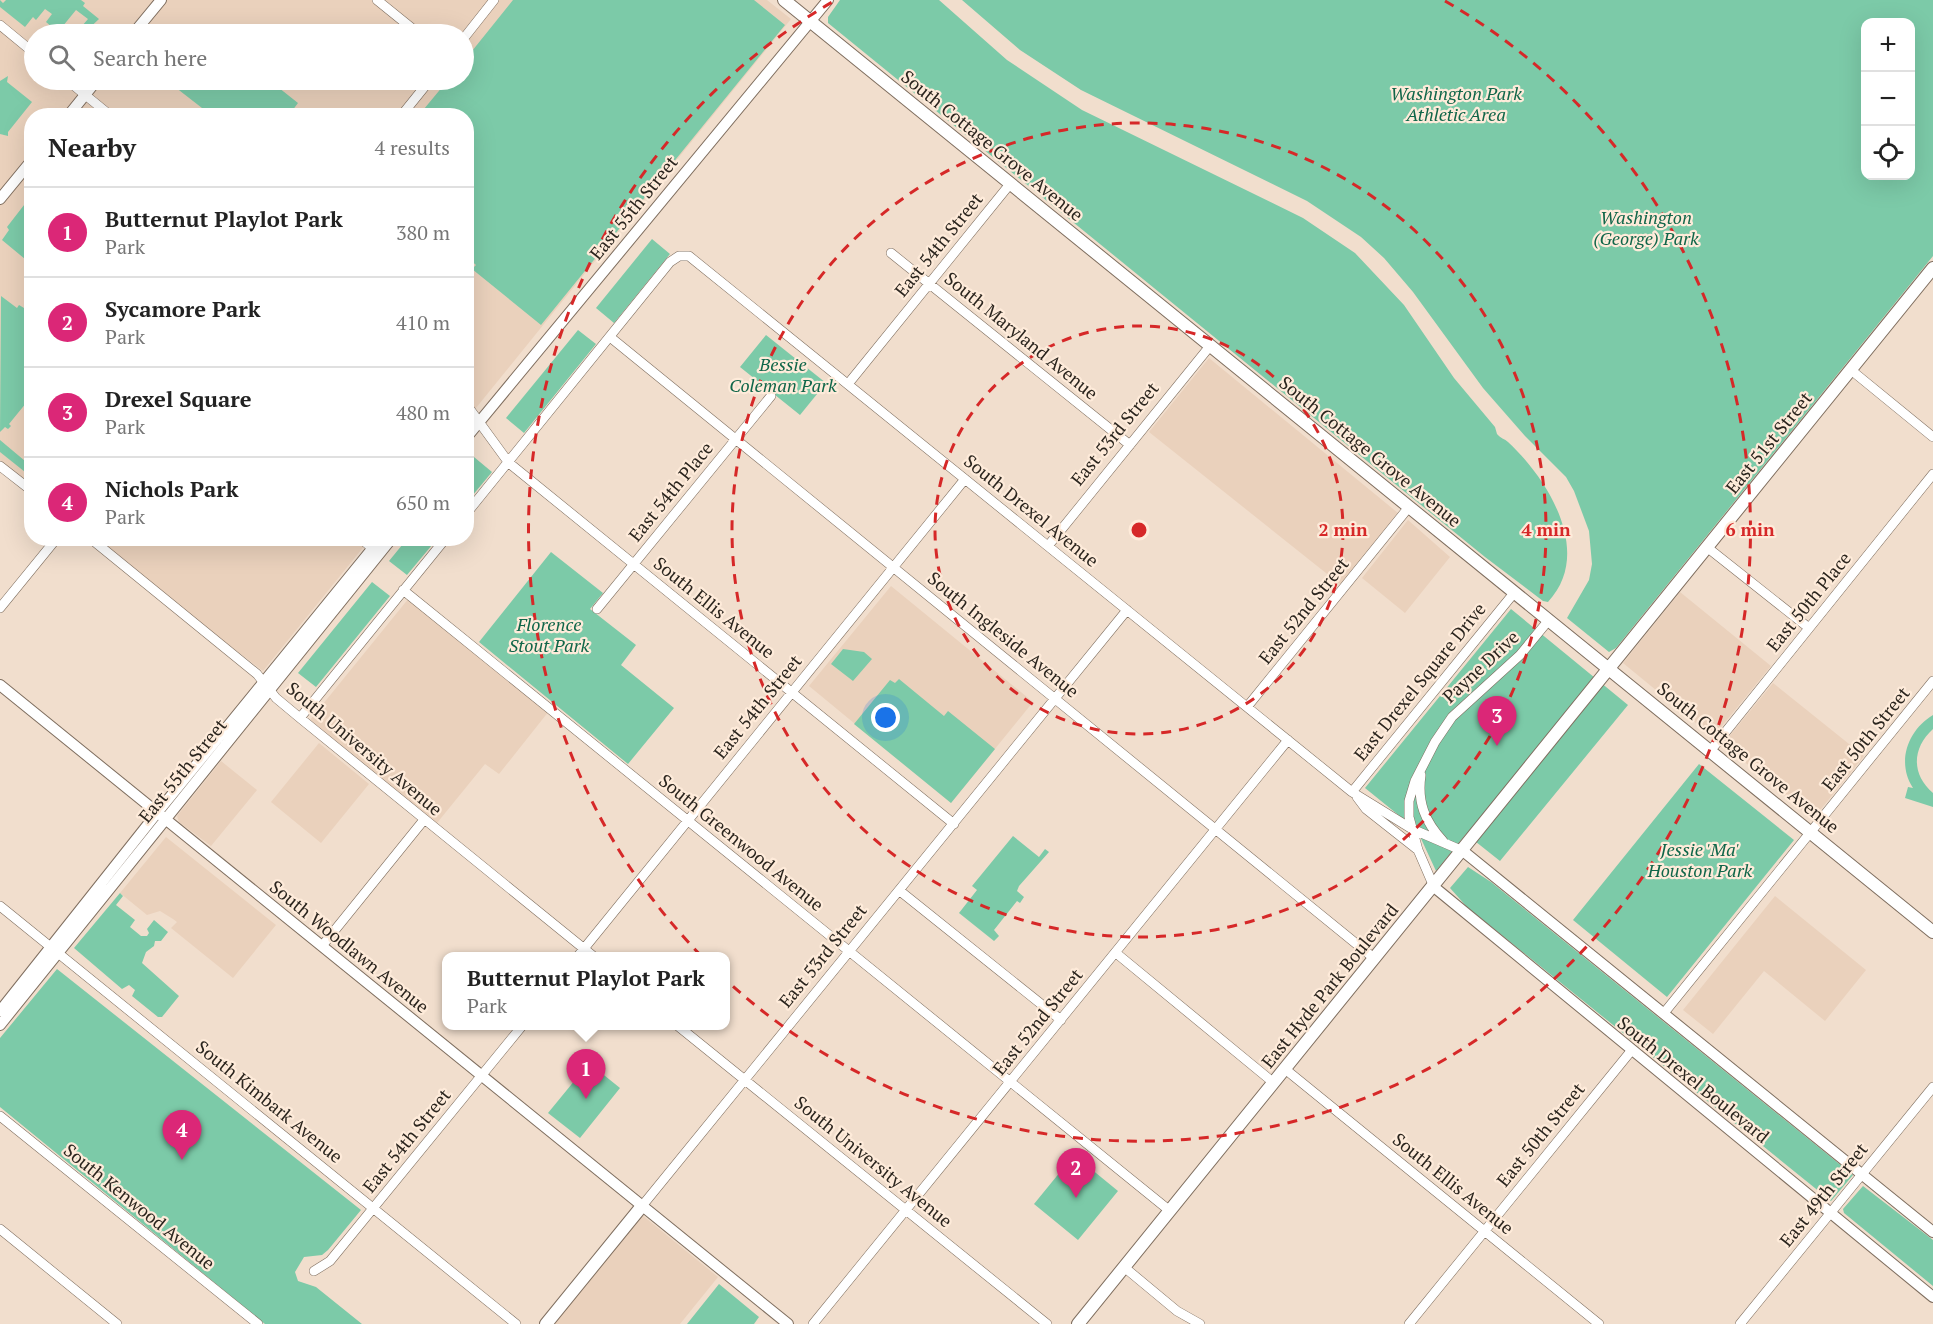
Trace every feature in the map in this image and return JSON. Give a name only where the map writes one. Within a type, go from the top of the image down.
[{"type":"main road","name":"South Cottage Grove Avenue","points":[[784,0],[1933,932]]},
{"type":"main road","name":"East 51st Street","points":[[1610,670],[1933,268]]},
{"type":"main road","name":"East Hyde Park Boulevard","points":[[1078,1324],[1610,670]]},
{"type":"main road","name":"East 53rd Street","points":[[546,1324],[642,1206]]},
{"type":"street","points":[[141,24],[161,0]]},
{"type":"street","points":[[377,0],[407,24]]},
{"type":"street","points":[[474,26],[495,0]]},
{"type":"street","name":"East 55th Street","points":[[474,428],[828,0]]},
{"type":"street","points":[[0,26],[24,45]]},
{"type":"street","points":[[80,90],[102,108]]},
{"type":"street","points":[[74,108],[88,90]]},
{"type":"street","points":[[407,108],[422,90]]},
{"type":"street","points":[[0,199],[24,170]]},
{"type":"street","name":"East 54th Street","points":[[848,384],[1010,184]]},
{"type":"street","name":"South Maryland Avenue","points":[[891,253],[1130,445]]},
{"type":"street","name":"South Drexel Avenue","points":[[610,337],[670,262],[679,256],[689,255],[1352,792],[1412,829],[1463,851]]},
{"type":"street","points":[[474,505],[610,337]]},
{"type":"street","name":"South Ingleside Avenue","points":[[610,337],[1375,959]]},
{"type":"street","name":"East 53rd Street","points":[[1048,546],[1210,346]]},
{"type":"street","points":[[1851,370],[1933,437]]},
{"type":"street","name":"East 54th Place","points":[[597,609],[771,396]]},
{"type":"street","name":"South Ellis Avenue","points":[[474,413],[509,463],[954,824]]},
{"type":"street","points":[[0,466],[24,485]]},
{"type":"street","name":"East 50th Place","points":[[1711,750],[1933,474]]},
{"type":"street","name":"East 54th Street","points":[[582,952],[965,479]]},
{"type":"street","name":"East 52nd Street","points":[[1247,707],[1409,507]]},
{"type":"street","points":[[0,608],[50,546]]},
{"type":"street","name":"South University Avenue","points":[[100,546],[255,672],[267,687],[300,718],[580,952]]},
{"type":"street","points":[[370,546],[376,551]]},
{"type":"street","name":"East 55th Street","points":[[376,551],[378,546]]},
{"type":"street","name":"East 55th Street","points":[[0,1025],[54,951],[161,816],[382,546]]},
{"type":"street","points":[[300,718],[439,546]]},
{"type":"street","points":[[1708,548],[1809,628]]},
{"type":"street","name":"South Greenwood Avenue","points":[[403,590],[1170,1211]]},
{"type":"street","name":"East Drexel Square Drive","points":[[1352,792],[1514,593]]},
{"type":"street","name":"East 53rd Street","points":[[642,1206],[1127,610]]},
{"type":"street","name":"Payne Drive","points":[[1418,850],[1412,829],[1409,801],[1435,742],[1452,717],[1520,655],[1548,621]]},
{"type":"street","name":"East 50th Street","points":[[1664,1012],[1812,833],[1933,681]]},
{"type":"street","name":"South Woodlawn Avenue","points":[[0,686],[788,1324]]},
{"type":"street","name":"East 52nd Street","points":[[813,1324],[1288,740]]},
{"type":"street","name":"Payne Drive","points":[[1422,770],[1421,802],[1426,820]]},
{"type":"street","name":"South Drexel Avenue","points":[[1352,792],[1366,809],[1418,850],[1434,887]]},
{"type":"street","name":"South Drexel Avenue","points":[[1426,820],[1445,843]]},
{"type":"street","points":[[322,946],[423,821]]},
{"type":"street","name":"South Drexel Boulevard","points":[[1463,851],[1933,1232]]},
{"type":"street","name":"South Drexel Boulevard","points":[[1434,887],[1933,1297]]},
{"type":"street","points":[[900,891],[1061,1020]]},
{"type":"street","name":"South Kimbark Avenue","points":[[0,906],[516,1324]]},
{"type":"street","name":"East 55th Street","points":[[0,1011],[54,951]]},
{"type":"street","points":[[1116,953],[1274,1083]]},
{"type":"street","name":"East 54th Street","points":[[314,1271],[330,1261],[519,1030]]},
{"type":"street","name":"South University Avenue","points":[[683,1030],[1047,1324]]},
{"type":"street","name":"East 50th Street","points":[[1409,1324],[1631,1051]]},
{"type":"street","name":"South Ellis Avenue","points":[[1285,1069],[1599,1324]]},
{"type":"street","name":"East 49th Street","points":[[1740,1324],[1933,1087]]},
{"type":"street","name":"South Kenwood Avenue","points":[[2,1118],[258,1324]]},
{"type":"street","points":[[0,1229],[117,1324]]},
{"type":"street","points":[[1124,1267],[1177,1311],[1200,1324]]},
{"type":"shaded area","points":[[0,0],[767,0],[791,19],[474,410],[474,108],[24,108],[24,485],[0,465]]},
{"type":"shaded area","points":[[1209,358],[1398,513],[1341,585],[1149,432]]},
{"type":"shaded area","points":[[1408,520],[1450,557],[1405,613],[1362,578]]},
{"type":"shaded area","points":[[100,546],[364,546],[263,671]]},
{"type":"shaded area","points":[[891,586],[1033,702],[951,803],[809,686]]},
{"type":"shaded area","points":[[1680,592],[1771,666],[1713,737],[1623,663]]},
{"type":"shaded area","points":[[409,598],[549,711],[499,774],[485,764],[437,823],[310,720]]},
{"type":"shaded area","points":[[1773,683],[1864,756],[1813,819],[1723,744]]},
{"type":"shaded area","points":[[319,743],[369,784],[321,843],[271,802]]},
{"type":"shaded area","points":[[221,761],[257,790],[211,846],[179,822],[177,816]]},
{"type":"shaded area","points":[[166,837],[276,925],[233,978],[171,928],[177,922],[160,911],[147,915],[120,893]]},
{"type":"shaded area","points":[[1775,896],[1866,970],[1825,1021],[1764,971],[1713,1034],[1683,1010]]},
{"type":"shaded area","points":[[636,1210],[718,1277],[680,1324],[543,1324]]},
{"type":"green space","points":[[0,0],[3,3],[6,0],[81,0],[85,3],[83,6],[99,19],[94,24],[84,24],[88,19],[76,10],[65,24],[48,24],[46,22],[52,14],[45,9],[36,20],[33,17],[24,26],[0,7]]},
{"type":"green space","points":[[513,0],[754,0],[785,25],[541,325],[474,271],[476,265],[474,263],[474,108],[425,108],[440,90],[474,90],[474,49]]},
{"type":"green space","points":[[840,0],[939,0],[1007,60],[1082,110],[1303,218],[1355,253],[1404,305],[1454,378],[1495,427],[1497,434],[1523,457],[1550,496],[1560,518],[1566,540],[1567,562],[1561,583],[1548,602],[1543,601],[1485,557],[828,23],[828,17]]},
{"type":"green space","name":"Washington (George) Park","points":[[962,0],[1933,0],[1933,256],[1616,648],[1609,652],[1567,618],[1589,580],[1592,564],[1589,531],[1574,491],[1566,477],[1525,436],[1483,388],[1413,292],[1384,258],[1361,237],[1307,201],[1081,90],[1020,50]]},
{"type":"green space","points":[[8,76],[7,82],[32,102],[27,108],[24,108],[24,112],[8,132],[8,136],[0,134],[0,81]]},
{"type":"green space","points":[[179,90],[282,90],[298,103],[294,108],[202,108]]},
{"type":"green space","points":[[24,205],[24,258],[2,240],[9,230],[7,227]]},
{"type":"green space","points":[[652,239],[670,254],[614,323],[596,308]]},
{"type":"green space","points":[[1,296],[17,308],[19,305],[24,308],[24,406],[9,424],[11,426],[8,429],[5,427],[0,432]]},
{"type":"green space","points":[[578,330],[596,344],[524,433],[506,418]]},
{"type":"green space","name":"Bessie Coleman Park","points":[[766,335],[826,383],[800,415],[740,367]]},
{"type":"green space","points":[[0,440],[24,460],[24,471],[0,452]]},
{"type":"green space","points":[[474,457],[492,472],[474,494]]},
{"type":"green space","points":[[401,546],[431,546],[407,575],[389,561]]},
{"type":"green space","name":"Florence Stout Park","points":[[551,552],[603,593],[590,609],[636,645],[621,665],[674,708],[628,764],[479,642]]},
{"type":"green space","points":[[372,582],[390,596],[316,687],[298,673]]},
{"type":"green space","points":[[1511,609],[1628,705],[1500,861],[1466,834],[1436,871],[1417,830],[1365,788]]},
{"type":"green space","points":[[843,649],[864,652],[872,659],[853,681],[831,664]]},
{"type":"green space","points":[[899,679],[944,716],[948,711],[995,749],[951,803],[854,724],[890,680],[895,683]]},
{"type":"green space","points":[[1933,715],[1933,729],[1921,744],[1917,761],[1921,778],[1933,793],[1933,807],[1905,798],[1908,787],[1913,788],[1905,768],[1905,757],[1907,747],[1917,729]]},
{"type":"green space","name":"Jessie 'Ma' Houston Park","points":[[1699,764],[1794,840],[1667,997],[1573,920]]},
{"type":"green space","points":[[1013,836],[1039,857],[1045,849],[1049,852],[1019,886],[1017,891],[1024,897],[1020,903],[1017,901],[994,930],[999,936],[994,941],[959,913],[977,890],[972,886]]},
{"type":"green space","points":[[1468,867],[1491,882],[1853,1175],[1831,1201],[1467,907],[1450,888]]},
{"type":"green space","points":[[120,893],[123,896],[116,905],[135,920],[130,927],[141,936],[147,936],[149,933],[147,929],[154,920],[168,932],[161,941],[155,941],[154,946],[146,952],[142,963],[179,996],[162,1017],[158,1017],[132,996],[135,990],[129,985],[122,989],[74,948]]},
{"type":"green space","points":[[57,969],[361,1210],[328,1250],[322,1255],[304,1257],[295,1272],[298,1281],[316,1287],[362,1324],[265,1324],[0,1107],[0,1038]]},
{"type":"green space","points":[[589,1063],[620,1088],[580,1138],[548,1113]]},
{"type":"green space","points":[[1074,1155],[1118,1191],[1078,1240],[1034,1204]]},
{"type":"green space","points":[[1863,1186],[1933,1240],[1933,1286],[1844,1213],[1843,1209]]},
{"type":"green space","points":[[719,1284],[759,1317],[754,1324],[687,1324]]},
{"type":"place","name":"Drexel Square","points":[[1497,746]]},
{"type":"place","name":"Butternut Playlot Park","points":[[586,1099]]},
{"type":"place","name":"Nichols Park","points":[[182,1160]]},
{"type":"place","name":"Sycamore Park","points":[[1076,1198]]},
{"type":"park label","name":"Washington Park Athletic Area","points":[[1456,104]]}]
